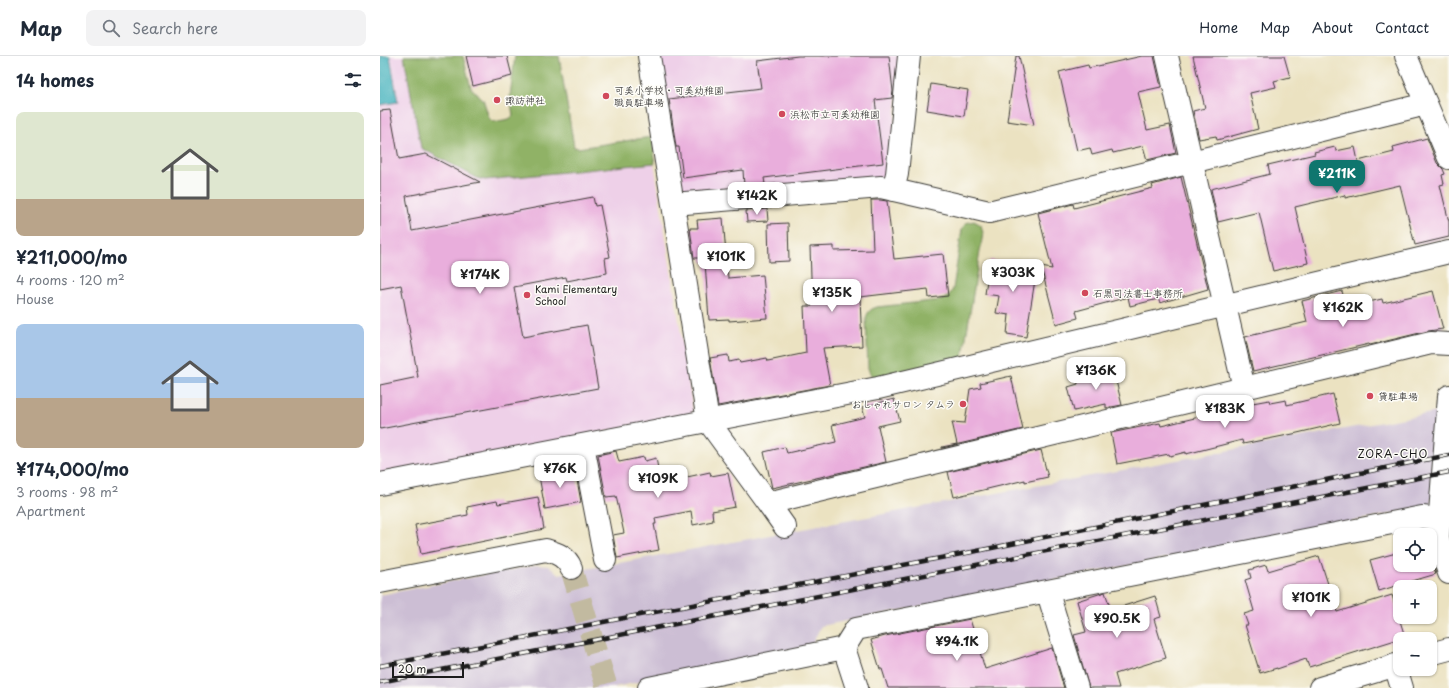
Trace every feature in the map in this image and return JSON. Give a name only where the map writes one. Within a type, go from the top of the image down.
[{"type":"street","points":[[649,56],[708,421],[785,527]]},
{"type":"street","points":[[893,190],[897,174],[909,56]]},
{"type":"street","points":[[1167,56],[1244,388]]},
{"type":"street","points":[[1406,56],[1449,158]]},
{"type":"street","points":[[673,204],[881,187],[989,212],[1414,107],[1426,102]]},
{"type":"street","points":[[380,484],[878,388],[1449,252]]},
{"type":"street","points":[[768,503],[1431,343],[1449,344]]},
{"type":"street","points":[[1449,396],[1438,539],[1449,573]]},
{"type":"street","points":[[583,445],[605,560]]},
{"type":"street","points":[[649,688],[844,648],[856,629],[1422,517],[1440,519]]},
{"type":"street","points":[[380,582],[546,550],[555,552],[564,558],[571,568]]},
{"type":"street","points":[[1048,591],[1077,688]]},
{"type":"street","points":[[844,648],[856,688]]},
{"type":"street","points":[[1437,652],[1449,649]]},
{"type":"street","points":[[1320,688],[1393,666]]},
{"type":"street","points":[[1400,676],[1402,688]]},
{"type":"shaded area","name":"Kami Elementary School","points":[[380,56],[404,56],[421,148],[477,178],[485,180],[654,163],[693,411],[690,415],[380,476]]},
{"type":"shaded area","name":"浜松市立可美幼稚園","points":[[658,56],[901,56],[890,172],[882,179],[688,195],[680,188]]},
{"type":"shaded area","points":[[1437,412],[1431,506],[821,626],[811,646],[610,688],[380,688],[380,595],[537,565],[548,566],[559,574]]},
{"type":"green space","points":[[404,56],[463,56],[471,88],[483,99],[489,118],[493,122],[509,119],[513,116],[510,96],[515,56],[559,56],[574,147],[578,148],[651,137],[653,139],[655,163],[485,180],[477,178],[421,148]]},
{"type":"green space","points":[[974,221],[981,225],[983,233],[963,356],[960,359],[875,378],[870,374],[868,368],[866,318],[869,312],[877,307],[941,300],[948,296],[953,289],[962,229],[966,223]]},
{"type":"water","points":[[380,56],[390,56],[398,102],[380,105]]},
{"type":"building","name":"諏訪神社","points":[[466,56],[507,56],[512,76],[473,86]]},
{"type":"building","name":"浜松市立可美幼稚園","points":[[798,56],[889,56],[893,91],[892,98],[875,100],[883,163],[764,178],[765,184],[744,186],[743,170],[683,178],[679,147],[676,147],[669,99],[761,88],[757,61]]},
{"type":"building","points":[[1016,56],[1019,56],[1034,125],[1007,121]]},
{"type":"building","points":[[1142,56],[1154,56],[1161,87],[1138,92],[1147,130],[1170,125],[1176,153],[1147,160],[1143,146],[1113,153],[1112,150],[1092,155],[1090,148],[1077,151],[1059,72],[1088,65],[1089,68]]},
{"type":"building","points":[[1193,56],[1284,56],[1290,77],[1274,81],[1276,87],[1250,93],[1258,129],[1217,140],[1216,136],[1199,139],[1193,111],[1205,108]]},
{"type":"building","points":[[931,84],[968,90],[964,116],[927,110]]},
{"type":"building","points":[[390,110],[399,159],[426,154],[480,182],[406,196],[412,231],[593,197],[595,206],[600,205],[610,257],[605,258],[607,273],[567,281],[566,277],[514,287],[523,337],[587,325],[598,388],[380,429],[380,385],[418,377],[401,285],[380,289],[380,111]]},
{"type":"building","points":[[1427,138],[1437,163],[1443,169],[1445,174],[1442,175],[1444,184],[1440,185],[1449,222],[1449,237],[1415,245],[1400,185],[1345,198],[1345,195],[1295,207],[1308,263],[1273,271],[1259,212],[1218,222],[1211,189],[1270,174],[1268,165],[1315,154],[1314,152],[1335,147],[1336,151],[1355,147],[1358,161],[1394,152],[1393,147]]},
{"type":"building","points":[[1181,177],[1208,289],[1160,303],[1158,299],[1130,306],[1128,297],[1076,311],[1078,318],[1056,324],[1041,267],[1052,269],[1038,213],[1073,204],[1074,208],[1153,188],[1152,185]]},
{"type":"building","points":[[871,200],[887,201],[894,259],[943,254],[948,296],[929,298],[928,289],[860,297],[862,346],[823,348],[830,385],[718,406],[710,358],[728,355],[729,362],[739,360],[740,363],[767,358],[768,361],[806,353],[804,306],[812,306],[810,247],[834,246],[834,251],[873,250]]},
{"type":"building","points":[[767,209],[768,221],[747,222],[746,211]]},
{"type":"building","points":[[723,218],[728,278],[763,275],[767,318],[729,321],[729,319],[709,320],[705,262],[702,262],[702,258],[694,258],[690,228],[698,228],[697,220]]},
{"type":"building","points":[[788,223],[789,261],[769,262],[768,224]]},
{"type":"building","points":[[990,260],[1037,267],[1026,337],[1007,334],[1009,315],[996,313],[999,296],[985,294]]},
{"type":"building","points":[[1342,291],[1346,307],[1382,299],[1383,303],[1433,291],[1443,329],[1369,344],[1253,371],[1245,337],[1307,322],[1302,301]]},
{"type":"building","points":[[1113,369],[1122,405],[1106,408],[1106,404],[1074,411],[1068,387],[1078,384],[1077,378]]},
{"type":"building","points":[[1011,376],[1023,429],[942,448],[957,444],[952,422],[965,423],[970,389],[981,387],[980,383]]},
{"type":"building","points":[[1333,394],[1340,423],[1243,444],[1242,440],[1186,454],[1186,452],[1170,456],[1169,454],[1117,464],[1111,433],[1160,423],[1161,426],[1237,408],[1236,406],[1269,400],[1270,403],[1286,400],[1287,405]]},
{"type":"building","points":[[894,399],[900,421],[878,426],[886,462],[772,488],[764,452],[785,447],[787,453],[836,442],[832,425],[865,417],[862,407]]},
{"type":"building","points":[[1041,450],[1048,477],[1025,482],[1025,480],[954,497],[948,472]]},
{"type":"building","points":[[616,451],[619,462],[644,457],[645,461],[656,458],[660,479],[677,476],[678,479],[710,472],[711,476],[728,473],[735,507],[712,511],[713,521],[693,525],[691,511],[655,518],[656,524],[654,524],[659,550],[617,558],[613,535],[624,533],[616,496],[606,497],[598,455]]},
{"type":"building","points":[[575,469],[581,502],[545,509],[539,476]]},
{"type":"building","points":[[538,497],[544,529],[421,554],[415,525],[468,515],[467,507],[497,501],[498,504]]},
{"type":"building","points":[[1393,554],[1393,572],[1435,572],[1436,574],[1416,580],[1393,580],[1393,587],[1379,591],[1370,560]]},
{"type":"building","points":[[1319,556],[1337,612],[1392,595],[1393,624],[1401,624],[1403,632],[1393,632],[1393,641],[1309,667],[1306,659],[1260,673],[1245,625],[1248,625],[1244,614],[1254,611],[1245,580],[1251,578],[1249,570],[1266,565],[1268,571]]},
{"type":"building","points":[[1105,592],[1111,610],[1155,596],[1161,617],[1154,619],[1166,658],[1115,674],[1119,688],[1089,688],[1074,635],[1086,632],[1077,601]]},
{"type":"building","points":[[970,619],[985,669],[1052,648],[1064,688],[888,688],[871,640]]},
{"type":"tunnel","points":[[571,568],[607,688]]},
{"type":"railway","points":[[380,666],[972,552],[1449,455]]},
{"type":"railway","points":[[380,682],[1449,472]]},
{"type":"place","name":"可美小学校・可美幼稚園 職員駐車場","points":[[606,96]]},
{"type":"place","name":"諏訪神社","points":[[497,100]]},
{"type":"place","name":"浜松市立可美幼稚園","points":[[782,114]]},
{"type":"place","name":"石黒司法書士事務所","points":[[1085,293]]},
{"type":"place","name":"Kami Elementary School","points":[[527,295]]},
{"type":"place","name":"貸駐車場","points":[[1370,396]]},
{"type":"place","name":"おしゃれサロン タムラ","points":[[963,404]]},
{"type":"district","name":"ZORA-CHO","points":[[1393,454]]}]
